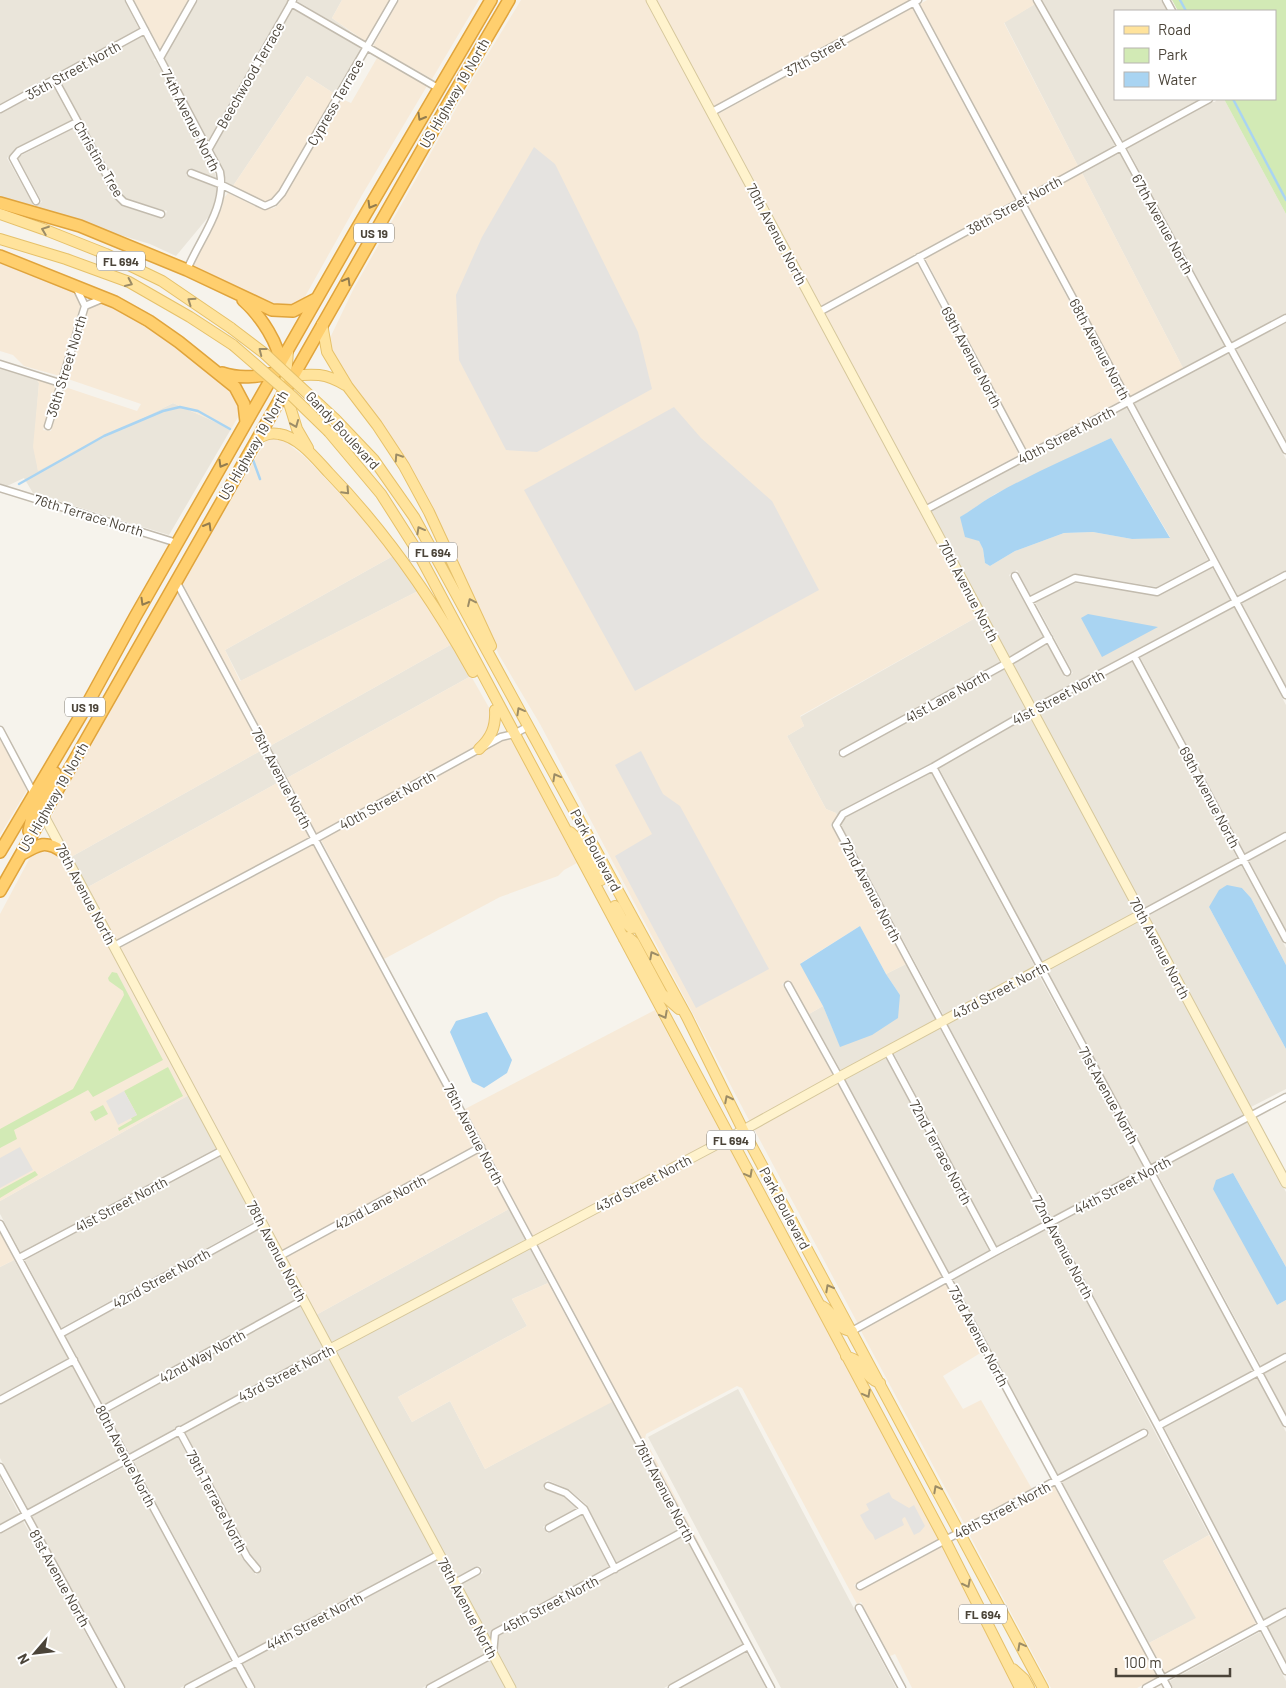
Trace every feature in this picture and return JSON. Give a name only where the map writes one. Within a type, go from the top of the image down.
[{"type":"highway","name":"US Highway 19 North","points":[[0,891],[278,402],[288,349],[438,88],[491,0]]},
{"type":"highway","name":"US Highway 19 North","points":[[0,852],[84,710],[246,422],[267,387],[302,359],[509,0]]},
{"type":"highway","points":[[451,99],[452,78],[457,57]]},
{"type":"highway","points":[[438,88],[442,104],[438,122]]},
{"type":"highway","points":[[0,203],[80,226],[187,270],[272,310],[283,311],[300,308],[316,299]]},
{"type":"highway","points":[[0,256],[105,298],[149,321],[179,342],[235,388],[244,404],[246,422]]},
{"type":"highway","points":[[213,370],[232,376],[249,378],[283,374],[265,324],[254,309],[234,292]]},
{"type":"highway","points":[[43,814],[42,797],[82,723],[84,710]]},
{"type":"highway","points":[[27,843],[34,808],[34,794]]},
{"type":"highway","points":[[20,855],[36,845],[46,844],[53,845],[63,852]]},
{"type":"main road","name":"Gandy Boulevard","points":[[0,214],[97,251],[162,281],[264,353],[336,420],[374,460],[414,517],[529,726]]},
{"type":"main road","name":"Gandy Boulevard","points":[[0,239],[66,258],[129,282],[190,317],[233,345],[293,397],[329,432],[381,494],[416,549],[514,734]]},
{"type":"main road","points":[[322,324],[327,352],[348,387],[377,424],[426,504],[484,629],[512,695]]},
{"type":"main road","points":[[313,456],[297,429],[283,374],[318,374],[333,378],[348,387]]},
{"type":"main road","points":[[257,439],[269,433],[280,434],[295,441],[313,456],[372,520],[433,606],[469,664],[502,724],[514,734]]},
{"type":"main road","points":[[479,750],[492,734],[495,710]]},
{"type":"main road","name":"Park Boulevard","points":[[529,726],[687,1017],[743,1130],[961,1532],[1043,1688]]},
{"type":"main road","name":"Park Boulevard","points":[[514,734],[945,1540],[1020,1688]]},
{"type":"main road","points":[[562,824],[579,840],[622,919],[632,928],[638,927]]},
{"type":"main road","points":[[624,939],[628,937],[634,942],[662,994],[687,1017]]},
{"type":"main road","points":[[819,1305],[828,1309],[840,1327],[846,1331],[852,1331]]},
{"type":"main road","points":[[846,1356],[857,1361],[868,1376],[881,1384]]},
{"type":"main road","points":[[1008,1666],[1024,1679],[1029,1688]]},
{"type":"street","name":"74th Avenue North","points":[[129,0],[220,172],[222,185],[218,206],[187,270]]},
{"type":"street","points":[[160,58],[193,0]]},
{"type":"street","name":"Cypress Terrace","points":[[222,185],[265,206],[274,202],[282,193],[394,0]]},
{"type":"street","name":"70th Avenue North","points":[[651,0],[1286,1183]]},
{"type":"street","name":"67th Avenue North","points":[[1037,0],[1121,147],[1286,450]]},
{"type":"street","name":"37th Street","points":[[712,112],[916,1]]},
{"type":"street","name":"68th Avenue North","points":[[916,1],[1021,202],[1286,695]]},
{"type":"street","points":[[292,2],[367,48],[438,88]]},
{"type":"street","name":"Beechwood Terrace","points":[[208,150],[292,2]]},
{"type":"street","name":"35th Street North","points":[[0,109],[145,30]]},
{"type":"street","name":"Christine Tree","points":[[55,80],[118,196],[124,202],[161,214]]},
{"type":"street","name":"38th Street North","points":[[819,312],[1207,100]]},
{"type":"street","points":[[36,201],[13,158],[19,152],[78,122]]},
{"type":"street","points":[[191,173],[222,185]]},
{"type":"street","name":"69th Avenue North","points":[[919,257],[1025,456]]},
{"type":"street","name":"36th Street North","points":[[48,426],[84,306],[75,286]]},
{"type":"street","name":"36th Street North","points":[[84,306],[105,298]]},
{"type":"street","name":"40th Street North","points":[[925,510],[1286,318]]},
{"type":"street","points":[[0,364],[60,383]]},
{"type":"street","name":"76th Terrace North","points":[[0,488],[177,543]]},
{"type":"street","points":[[1029,601],[1075,578],[1157,592],[1214,562]]},
{"type":"street","name":"41st Street North","points":[[836,825],[843,814],[934,767],[1032,710],[1286,575]]},
{"type":"street","points":[[1015,576],[1067,672]]},
{"type":"street","name":"76th Avenue North","points":[[176,581],[771,1688]]},
{"type":"street","name":"41st Lane North","points":[[843,753],[1049,638]]},
{"type":"street","name":"69th Avenue North","points":[[1134,656],[1286,939]]},
{"type":"street","name":"40th Street North","points":[[114,946],[501,737],[514,734],[529,726]]},
{"type":"street","points":[[0,730],[34,794]]},
{"type":"street","name":"71st Avenue North","points":[[934,767],[1040,969],[1286,1423]]},
{"type":"street","name":"78th Avenue North","points":[[43,814],[510,1688]]},
{"type":"street","name":"72nd Avenue North","points":[[836,825],[1158,1426],[1286,1671]]},
{"type":"street","name":"43rd Street North","points":[[0,1529],[128,1460],[179,1430],[729,1138],[1286,836]]},
{"type":"street","name":"73rd Avenue North","points":[[788,985],[1168,1688]]},
{"type":"street","name":"72nd Terrace North","points":[[887,1051],[995,1252]]},
{"type":"street","name":"44th Street North","points":[[852,1331],[995,1252],[1286,1097]]},
{"type":"street","name":"42nd Lane North","points":[[280,1256],[480,1147]]},
{"type":"street","name":"41st Street North","points":[[19,1258],[223,1150]]},
{"type":"street","name":"42nd Street North","points":[[60,1334],[262,1222]]},
{"type":"street","name":"80th Avenue North","points":[[0,1224],[251,1688]]},
{"type":"street","name":"42nd Way North","points":[[101,1411],[304,1300]]},
{"type":"street","points":[[1158,1426],[1286,1357]]},
{"type":"street","points":[[0,1400],[74,1360]]},
{"type":"street","name":"79th Terrace North","points":[[179,1430],[247,1557],[257,1569]]},
{"type":"street","name":"46th Street North","points":[[860,1586],[1144,1433]]},
{"type":"street","name":"81st Avenue North","points":[[0,1468],[121,1688]]},
{"type":"street","points":[[548,1486],[566,1493],[584,1509],[614,1569]]},
{"type":"street","points":[[549,1528],[584,1509]]},
{"type":"street","name":"45th Street North","points":[[493,1654],[495,1633],[686,1530]]},
{"type":"street","name":"44th Street North","points":[[188,1688],[440,1554]]},
{"type":"street","points":[[455,1583],[477,1571]]},
{"type":"street","points":[[859,1608],[902,1688]]},
{"type":"street","points":[[1146,1688],[1286,1612]]},
{"type":"street","points":[[672,1688],[748,1646]]},
{"type":"street","points":[[430,1688],[493,1654]]},
{"type":"shaded area","points":[[0,0],[124,0],[139,29],[0,105]]},
{"type":"shaded area","points":[[134,0],[188,0],[160,49]]},
{"type":"shaded area","points":[[198,0],[288,0],[208,141],[164,58]]},
{"type":"shaded area","points":[[342,0],[332,18],[359,38],[297,1]]},
{"type":"shaded area","points":[[342,0],[390,0],[366,42],[332,18]]},
{"type":"shaded area","points":[[399,0],[479,0],[432,79],[373,46]]},
{"type":"shaded area","points":[[521,0],[646,0],[977,617],[800,716],[804,726],[787,736],[826,809],[836,813],[837,816],[831,827],[906,964],[886,974],[860,926],[801,963],[823,1006],[809,1014],[790,980],[782,984],[833,1075],[750,1122],[540,724],[499,655],[429,502],[408,463],[350,381],[331,350],[329,340],[354,288],[474,77]]},
{"type":"shaded area","points":[[656,0],[910,0],[714,107]]},
{"type":"shaded area","points":[[927,0],[1032,0],[1035,4],[1004,23],[1078,166],[1023,196],[920,4]]},
{"type":"shaded area","points":[[1042,0],[1161,0],[1166,10],[1114,10],[1114,100],[1199,100],[1123,141]]},
{"type":"shaded area","points":[[1035,4],[1115,146],[1078,166],[1004,22]]},
{"type":"shaded area","points":[[912,8],[1015,200],[821,306],[718,114]]},
{"type":"shaded area","points":[[293,9],[362,49],[335,94],[307,76],[233,186],[226,182],[223,170],[213,149]]},
{"type":"shaded area","points":[[143,36],[203,150],[202,152],[205,153],[216,178],[190,168],[186,175],[217,188],[210,215],[176,256],[150,244],[0,199],[0,113],[53,86],[72,121],[18,148],[7,158],[34,206],[42,202],[18,158],[75,128],[115,199],[122,206],[164,219],[167,211],[126,199],[121,194],[61,82]]},
{"type":"shaded area","points":[[377,58],[427,86],[362,195],[302,302],[289,307],[268,302],[193,265],[211,232],[222,208],[224,198],[228,193],[263,210],[274,208],[279,204],[342,99],[351,103]]},
{"type":"shaded area","points":[[307,76],[335,94],[279,191],[266,202],[233,186]]},
{"type":"shaded area","points":[[1216,100],[1225,100],[1286,214],[1286,314],[1232,342],[1127,148]]},
{"type":"shaded area","points":[[534,147],[555,164],[638,332],[652,389],[537,452],[506,450],[459,360],[456,295],[482,237]]},
{"type":"shaded area","points":[[1119,152],[1225,346],[1183,368],[1082,173]]},
{"type":"shaded area","points":[[1082,173],[1183,368],[1130,396],[1026,203]]},
{"type":"shaded area","points":[[1019,207],[1122,400],[1027,451],[925,258]]},
{"type":"shaded area","points":[[0,261],[84,293],[60,376],[24,366],[13,355],[0,351]]},
{"type":"shaded area","points":[[917,263],[1019,455],[927,504],[825,313]]},
{"type":"shaded area","points":[[92,296],[147,324],[232,390],[237,397],[241,412],[231,429],[173,403],[38,471],[33,447],[39,383],[35,378],[57,384],[43,430],[51,431],[65,387],[137,411],[141,404],[68,379]]},
{"type":"shaded area","points":[[1286,323],[1286,440],[1236,349]]},
{"type":"shaded area","points":[[1228,353],[1286,459],[1286,571],[1238,596],[1134,403]]},
{"type":"shaded area","points":[[0,368],[35,378],[39,383],[34,446],[38,470],[173,403],[231,429],[169,535],[33,493],[24,478],[7,486],[0,484]]},
{"type":"shaded area","points":[[674,407],[701,438],[772,501],[819,590],[635,691],[524,490]]},
{"type":"shaded area","points":[[1126,407],[1208,560],[1157,587],[1076,574],[1031,596],[1017,570],[1009,575],[1044,637],[1009,657],[931,511]],"holes":[[[1111,438],[1170,537],[1132,539],[1093,532],[1064,533],[1015,551],[990,566],[985,563],[983,549],[979,541],[961,517],[995,494]]]},
{"type":"shaded area","points":[[273,437],[283,440],[305,457],[375,531],[393,556],[225,650],[240,681],[418,591],[452,644],[270,746],[182,582],[266,441]]},
{"type":"shaded area","points":[[393,556],[418,591],[241,681],[225,650]]},
{"type":"shaded area","points":[[1212,567],[1230,600],[1034,704],[1013,664],[1047,644],[1065,677],[1073,673],[1035,602],[1075,583],[1159,595]]},
{"type":"shaded area","points":[[1286,580],[1286,686],[1241,603]]},
{"type":"shaded area","points":[[177,591],[262,750],[71,857],[51,818],[119,688]]},
{"type":"shaded area","points":[[1234,607],[1286,705],[1286,831],[1245,854],[1140,657]]},
{"type":"shaded area","points":[[977,617],[1002,662],[837,752],[841,758],[1005,669],[1027,708],[931,763],[841,810],[837,816],[836,813],[826,809],[787,736],[804,726],[800,717]]},
{"type":"shaded area","points":[[452,644],[471,676],[287,778],[270,746]]},
{"type":"shaded area","points":[[1132,661],[1237,858],[1144,909],[1038,711]]},
{"type":"shaded area","points":[[471,676],[491,711],[488,733],[476,746],[317,834],[287,778]]},
{"type":"shaded area","points":[[1030,716],[1136,913],[1042,963],[939,768]]},
{"type":"shaded area","points":[[0,739],[27,790],[0,835]]},
{"type":"shaded area","points":[[511,739],[577,863],[564,870],[558,876],[500,897],[384,959],[321,840],[502,741]]},
{"type":"shaded area","points":[[262,750],[279,782],[88,887],[71,857]]},
{"type":"shaded area","points":[[641,751],[663,794],[680,806],[769,969],[696,1008],[615,856],[652,834],[615,765]]},
{"type":"shaded area","points":[[931,772],[1035,967],[944,1016],[841,825],[846,817]]},
{"type":"shaded area","points":[[279,782],[309,838],[116,941],[88,887]]},
{"type":"shaded area","points":[[1286,840],[1286,930],[1249,861]]},
{"type":"shaded area","points":[[313,845],[509,1209],[316,1315],[120,948]]},
{"type":"shaded area","points":[[45,848],[60,854],[189,1095],[0,1201],[0,914],[33,852]]},
{"type":"shaded area","points":[[1241,865],[1286,948],[1286,965],[1251,898],[1242,888],[1209,907],[1286,1049],[1286,1089],[1251,1107],[1148,916]]},
{"type":"shaded area","points":[[1140,920],[1245,1115],[1152,1164],[1046,970]]},
{"type":"shaded area","points":[[906,964],[936,1020],[841,1071],[809,1014],[823,1006],[840,1046],[900,995],[886,974]]},
{"type":"shaded area","points":[[1038,974],[1145,1168],[1052,1218],[947,1023]]},
{"type":"shaded area","points":[[655,1010],[723,1137],[533,1236],[465,1109]]},
{"type":"shaded area","points":[[939,1027],[1044,1222],[997,1247],[893,1052]]},
{"type":"shaded area","points":[[885,1056],[989,1251],[949,1273],[844,1078]]},
{"type":"shaded area","points":[[837,1082],[942,1277],[858,1324],[754,1129]]},
{"type":"shaded area","points":[[124,1091],[137,1115],[118,1125],[106,1101]]},
{"type":"shaded area","points":[[189,1095],[217,1149],[21,1253],[0,1214],[0,1201]]},
{"type":"shaded area","points":[[1248,1122],[1286,1192],[1286,1267],[1233,1173],[1277,1305],[1286,1300],[1286,1352],[1261,1366],[1156,1171]]},
{"type":"shaded area","points":[[727,1144],[939,1539],[854,1585],[858,1591],[943,1546],[1015,1688],[912,1688],[895,1654],[890,1656],[861,1602],[857,1604],[742,1388],[737,1386],[646,1434],[645,1439],[747,1635],[537,1243]]},
{"type":"shaded area","points":[[20,1147],[33,1170],[0,1188],[0,1158]]},
{"type":"shaded area","points":[[221,1155],[256,1221],[61,1328],[25,1260]]},
{"type":"shaded area","points":[[1148,1175],[1253,1370],[1160,1421],[1056,1225]]},
{"type":"shaded area","points":[[509,1209],[525,1240],[332,1344],[316,1315]]},
{"type":"shaded area","points":[[260,1228],[298,1299],[103,1406],[65,1335]]},
{"type":"shaded area","points":[[1048,1229],[1209,1535],[1163,1561],[1197,1618],[1149,1643],[1062,1482],[1149,1435],[1146,1428],[1058,1475],[953,1280]]},
{"type":"shaded area","points":[[0,1233],[14,1260],[0,1267]]},
{"type":"shaded area","points":[[529,1247],[548,1283],[512,1299],[527,1326],[398,1397],[412,1422],[450,1401],[485,1469],[612,1401],[680,1528],[617,1563],[586,1504],[568,1489],[547,1480],[543,1488],[564,1496],[577,1508],[543,1527],[547,1533],[582,1515],[609,1567],[493,1630],[490,1640],[460,1584],[483,1573],[480,1566],[457,1577],[336,1351]]},
{"type":"shaded area","points":[[14,1260],[69,1359],[0,1395],[0,1267]]},
{"type":"shaded area","points":[[548,1283],[636,1446],[612,1402],[485,1469],[450,1401],[412,1422],[398,1397],[527,1326],[512,1299]]},
{"type":"shaded area","points":[[946,1284],[982,1352],[943,1376],[963,1409],[981,1400],[1032,1489],[965,1525],[861,1331]]},
{"type":"shaded area","points":[[301,1306],[324,1348],[130,1454],[107,1413]]},
{"type":"shaded area","points":[[328,1355],[434,1553],[239,1656],[134,1462],[177,1436],[243,1559],[256,1575],[263,1569],[250,1555],[185,1432]]},
{"type":"shaded area","points":[[1286,1361],[1286,1414],[1264,1373]]},
{"type":"shaded area","points":[[72,1366],[122,1459],[27,1510],[0,1458],[0,1404]]},
{"type":"shaded area","points":[[1257,1377],[1286,1432],[1286,1608],[1263,1620],[1164,1427]]},
{"type":"shaded area","points":[[738,1389],[896,1688],[781,1688],[648,1437]]},
{"type":"shaded area","points":[[126,1466],[231,1660],[180,1688],[126,1688],[31,1517]]},
{"type":"shaded area","points":[[0,1477],[19,1514],[0,1524]]},
{"type":"shaded area","points":[[1054,1486],[1158,1677],[1137,1688],[1051,1688],[968,1532]]},
{"type":"shaded area","points":[[889,1492],[892,1498],[909,1508],[914,1505],[925,1526],[920,1532],[914,1535],[905,1517],[902,1520],[904,1525],[875,1540],[860,1515],[869,1510],[866,1504]]},
{"type":"shaded area","points":[[23,1521],[116,1688],[0,1688],[0,1533]]},
{"type":"shaded area","points":[[684,1535],[743,1645],[664,1688],[516,1688],[497,1653],[499,1636]]},
{"type":"shaded area","points":[[1209,1535],[1256,1624],[1165,1673],[1149,1643],[1196,1618],[1163,1561]]},
{"type":"shaded area","points":[[438,1560],[487,1653],[422,1688],[256,1688],[243,1663]]},
{"type":"shaded area","points":[[1286,1617],[1286,1662],[1267,1627]]},
{"type":"shaded area","points":[[1260,1632],[1286,1681],[1286,1688],[1173,1688],[1170,1681]]},
{"type":"shaded area","points":[[746,1652],[766,1688],[680,1688]]},
{"type":"shaded area","points":[[491,1660],[506,1688],[439,1688]]},
{"type":"shaded area","points":[[235,1667],[246,1688],[197,1688]]},
{"type":"green space","points":[[1172,0],[1286,0],[1286,214],[1225,100],[1276,100],[1276,10],[1177,10]]},
{"type":"green space","points":[[112,972],[117,973],[163,1060],[93,1097],[88,1090],[14,1130],[17,1139],[0,1148],[0,1129],[73,1089],[124,995],[123,991],[109,981],[108,978]]},
{"type":"green space","points":[[168,1067],[183,1096],[119,1131],[118,1128],[137,1115],[124,1091]]},
{"type":"green space","points":[[103,1105],[108,1114],[95,1121],[90,1112]]},
{"type":"green space","points":[[35,1171],[38,1175],[0,1198],[0,1190]]},
{"type":"water","points":[[1111,438],[1170,538],[1132,539],[1093,532],[1064,533],[1015,551],[990,566],[985,563],[983,549],[979,541],[965,537],[960,517],[1010,486]]},
{"type":"water","points":[[1088,614],[1158,627],[1102,657],[1081,618]]},
{"type":"water","points":[[1227,885],[1242,888],[1251,898],[1286,965],[1286,1049],[1209,907],[1219,890]]},
{"type":"water","points":[[860,926],[886,974],[900,995],[898,1018],[872,1035],[840,1047],[823,1006],[800,964]]},
{"type":"water","points":[[487,1012],[512,1060],[507,1073],[484,1088],[472,1082],[450,1032],[456,1021]]},
{"type":"water","points":[[1233,1173],[1286,1267],[1286,1300],[1277,1305],[1213,1189],[1216,1180]]},
{"type":"waterway","points":[[1180,0],[1185,10]]},
{"type":"waterway","points":[[1234,100],[1286,200]]},
{"type":"waterway","points":[[19,484],[104,436],[163,411],[180,407],[198,411],[230,429]]},
{"type":"waterway","points":[[253,460],[260,479]]}]
